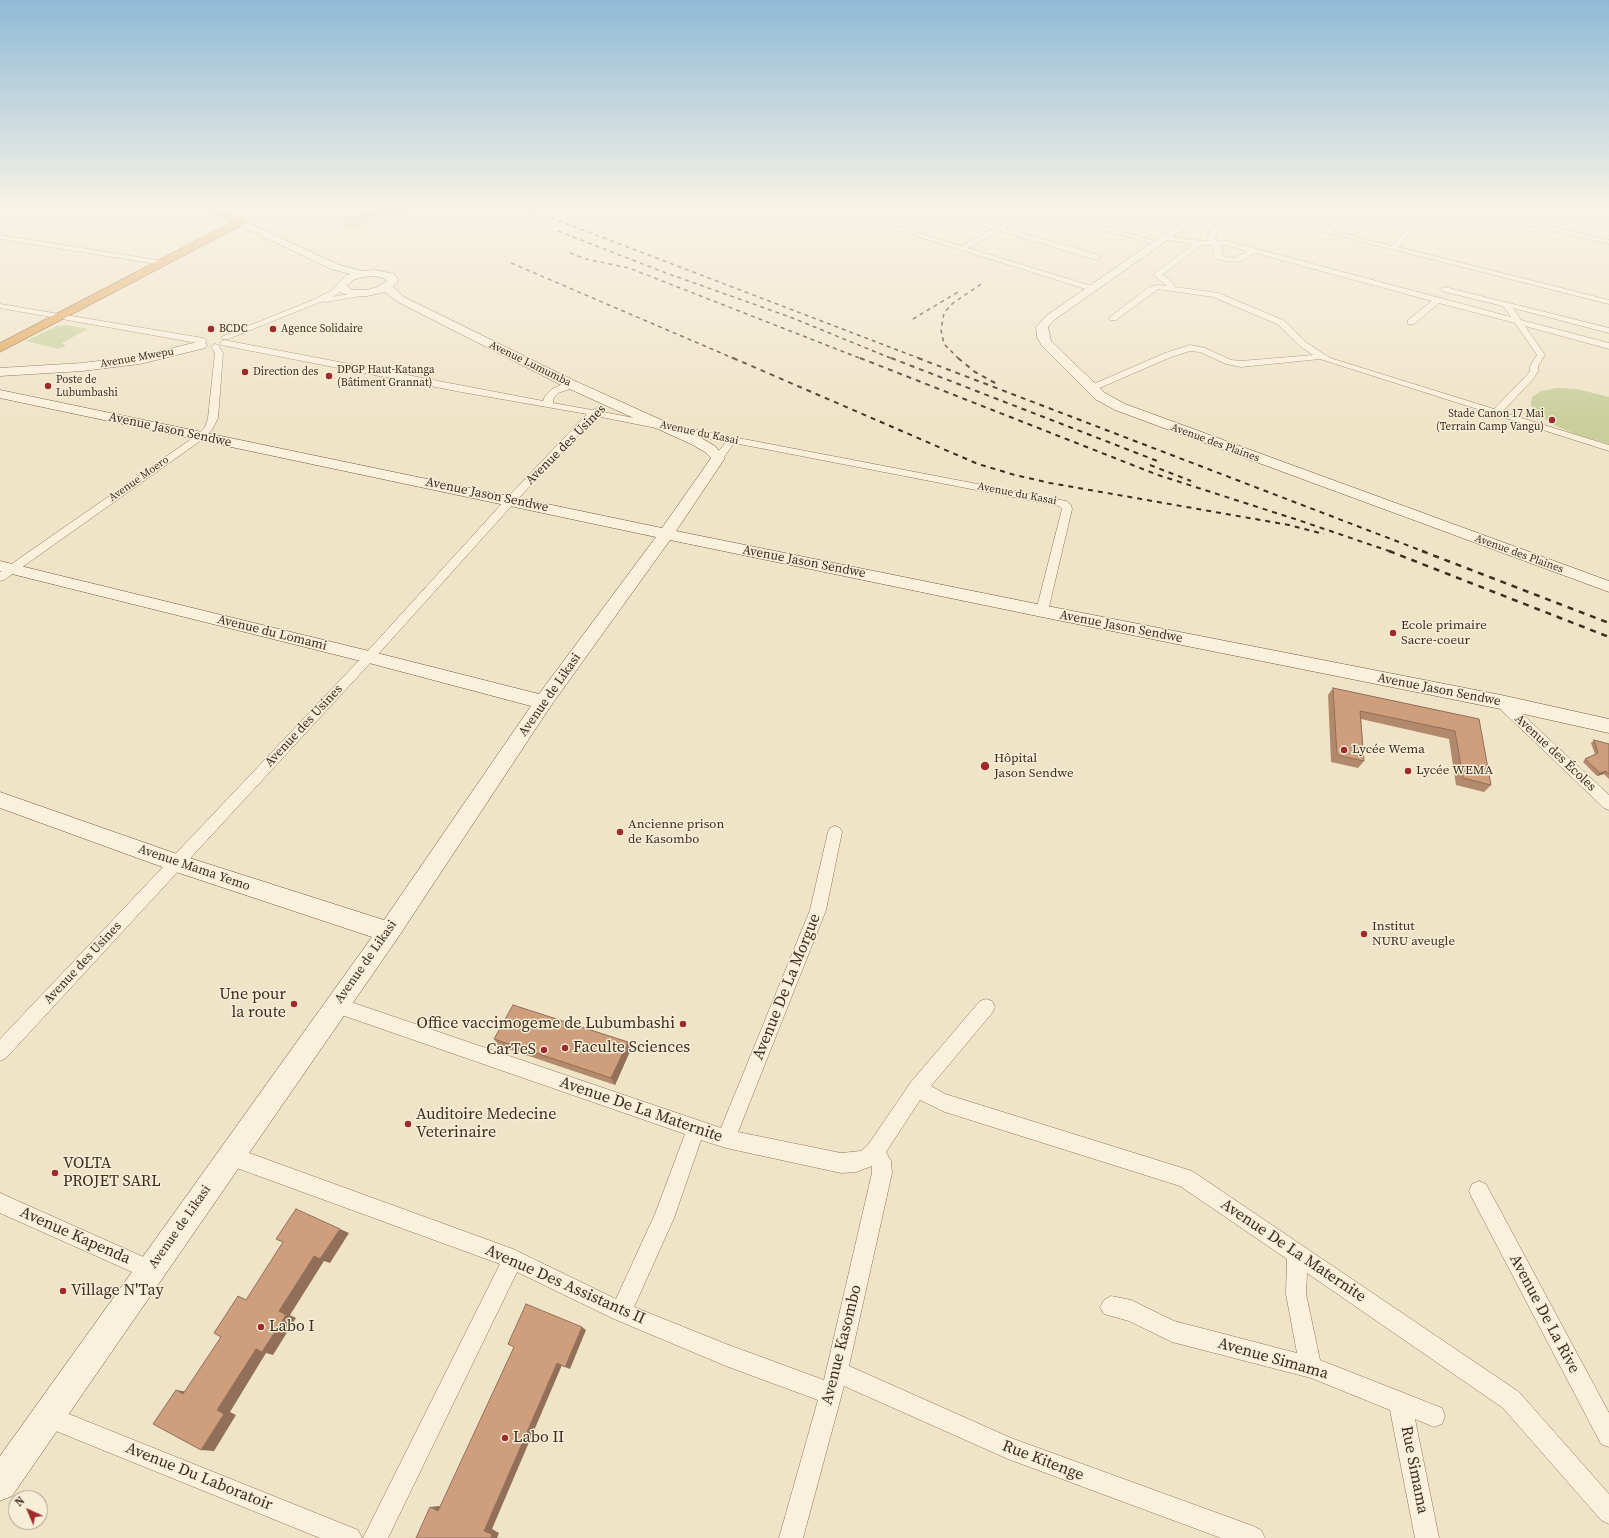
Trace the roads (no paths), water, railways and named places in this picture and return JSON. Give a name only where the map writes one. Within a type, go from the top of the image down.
[{"type":"highway","points":[[0,348],[129,281]]},
{"type":"main road","points":[[348,281],[344,283],[343,290],[348,292],[383,294],[400,299]]},
{"type":"main road","points":[[364,293],[377,291],[388,287],[393,281]]},
{"type":"main road","name":"Avenue des Plaines","points":[[1104,281],[1050,318],[1042,327],[1042,331],[1046,343],[1106,400],[1120,407],[1609,587]]},
{"type":"main road","points":[[388,287],[391,292],[400,299]]},
{"type":"main road","name":"Avenue Lumumba","points":[[400,299],[573,385],[703,445],[718,458]]},
{"type":"main road","name":"Avenue Mwepu","points":[[0,372],[82,367],[140,360],[213,341]]},
{"type":"main road","points":[[4,394],[17,383],[46,369]]},
{"type":"main road","name":"Avenue Jason Sendwe","points":[[4,394],[200,437],[512,500],[666,534],[1042,611],[1501,702],[1609,726]]},
{"type":"main road","name":"Avenue de Likasi","points":[[0,1484],[49,1417],[150,1270],[389,932],[543,702],[666,534],[718,458]]},
{"type":"main road","name":"Avenue du Lomami","points":[[4,571],[369,657],[543,702]]},
{"type":"main road","name":"Avenue Mama Yemo","points":[[0,800],[176,863],[389,932]]},
{"type":"street","points":[[1066,281],[1092,289]]},
{"type":"street","points":[[1167,281],[1173,288]]},
{"type":"street","points":[[1366,281],[1609,346]]},
{"type":"street","points":[[1524,281],[1609,302]]},
{"type":"street","name":"Avenue Mwepu","points":[[213,341],[316,302],[335,292],[344,283]]},
{"type":"street","points":[[1113,318],[1154,288],[1173,288],[1215,295],[1275,319],[1284,325],[1304,345],[1320,357],[1609,448]]},
{"type":"street","points":[[1445,288],[1609,331]]},
{"type":"street","points":[[316,302],[364,293]]},
{"type":"street","points":[[1412,322],[1438,300]]},
{"type":"street","points":[[1496,413],[1531,376],[1534,366],[1541,356],[1540,352],[1506,304]]},
{"type":"street","name":"Avenue du Kasai","points":[[0,306],[213,341],[454,388],[595,412],[732,440],[1062,503],[1067,507],[1067,509],[1042,611]]},
{"type":"street","name":"Avenue Moero","points":[[4,571],[200,437],[210,428],[213,418],[219,354],[213,341]]},
{"type":"street","points":[[1092,388],[1168,355],[1190,348],[1202,350],[1229,362],[1241,364],[1320,357]]},
{"type":"street","points":[[548,404],[548,398],[555,391],[566,386],[573,385]]},
{"type":"street","name":"Avenue des Usines","points":[[0,1052],[369,657],[512,500],[595,412],[606,406],[609,402]]},
{"type":"street","name":"Avenue de Likasi","points":[[718,458],[732,440]]},
{"type":"street","name":"Avenue des Écoles","points":[[1501,702],[1609,804]]},
{"type":"street","name":"Avenue De La Morgue","points":[[726,1139],[818,910],[835,832]]},
{"type":"street","name":"Avenue De La Maternite","points":[[336,1005],[726,1139],[841,1163],[856,1162],[866,1159],[875,1152],[917,1088],[986,1007]]},
{"type":"street","name":"Avenue De La Maternite","points":[[917,1088],[933,1098],[945,1103],[1185,1178],[1511,1400],[1609,1512]]},
{"type":"street","points":[[621,1312],[664,1218],[696,1129]]},
{"type":"street","name":"Avenue Kasombo","points":[[791,1538],[837,1372],[882,1173],[881,1161],[875,1152]]},
{"type":"street","name":"Avenue Des Assistants II","points":[[230,1156],[513,1259],[621,1312],[726,1355],[831,1394]]},
{"type":"street","name":"Avenue De La Rive","points":[[1479,1191],[1609,1436]]},
{"type":"street","name":"Avenue Kapenda","points":[[0,1203],[150,1270]]},
{"type":"street","points":[[1297,1254],[1296,1294],[1310,1367]]},
{"type":"street","points":[[375,1538],[513,1259]]},
{"type":"street","name":"Avenue Simama","points":[[1111,1307],[1130,1311],[1172,1331],[1310,1367],[1434,1416]]},
{"type":"street","name":"Rue Kitenge","points":[[837,1372],[1008,1448],[1254,1538]]},
{"type":"street","name":"Rue Simama","points":[[1400,1403],[1427,1538]]},
{"type":"street","name":"Avenue Du Laboratoir","points":[[49,1417],[350,1538]]},
{"type":"railway","points":[[552,281],[735,359]]},
{"type":"railway","points":[[662,281],[862,359]]},
{"type":"railway","points":[[688,281],[790,317],[893,359]]},
{"type":"railway","points":[[716,281],[921,359]]},
{"type":"railway","points":[[958,358],[944,344],[941,330],[944,313],[953,303],[981,284]]},
{"type":"railway","points":[[913,319],[958,292]]},
{"type":"railway","points":[[733,358],[978,464],[1050,483],[1289,525],[1324,534]]},
{"type":"railway","points":[[860,358],[1158,475],[1392,552]]},
{"type":"railway","points":[[891,358],[1160,462]]},
{"type":"railway","points":[[918,358],[1425,552]]},
{"type":"railway","points":[[958,358],[975,372],[997,384]]},
{"type":"railway","points":[[1150,465],[1191,481]]},
{"type":"railway","points":[[1389,551],[1609,637]]},
{"type":"railway","points":[[1422,551],[1609,623]]},
{"type":"place","name":"BCDC","points":[[211,329]]},
{"type":"place","name":"Agence Solidaire","points":[[273,329]]},
{"type":"place","name":"Direction des","points":[[245,372]]},
{"type":"place","name":"DPGP Haut-Katanga (Bâtiment Grannat)","points":[[329,376]]},
{"type":"place","name":"Poste de Lubumbashi","points":[[48,386]]},
{"type":"place","name":"Stade Canon 17 Mai (Terrain Camp Vangu)","points":[[1552,420]]},
{"type":"place","name":"Ecole primaire Sacre-coeur","points":[[1393,633]]},
{"type":"place","name":"Lycée Wema","points":[[1344,750]]},
{"type":"place","name":"Hôpital Jason Sendwe","points":[[985,766]]},
{"type":"place","name":"Lycée WEMA","points":[[1408,771]]},
{"type":"place","name":"Ancienne prison de Kasombo","points":[[620,832]]},
{"type":"place","name":"Institut NURU aveugle","points":[[1364,934]]},
{"type":"place","name":"Une pour la route","points":[[294,1004]]},
{"type":"place","name":"Office vaccimogeme de Lubumbashi","points":[[683,1024]]},
{"type":"place","name":"Faculte Sciences","points":[[565,1048]]},
{"type":"place","name":"CarTeS","points":[[544,1050]]},
{"type":"place","name":"Auditoire Medecine Veterinaire","points":[[408,1124]]},
{"type":"place","name":"VOLTA PROJET SARL","points":[[55,1173]]},
{"type":"place","name":"Village N'Tay","points":[[63,1291]]},
{"type":"place","name":"Labo I","points":[[261,1327]]},
{"type":"place","name":"Labo II","points":[[505,1438]]}]
